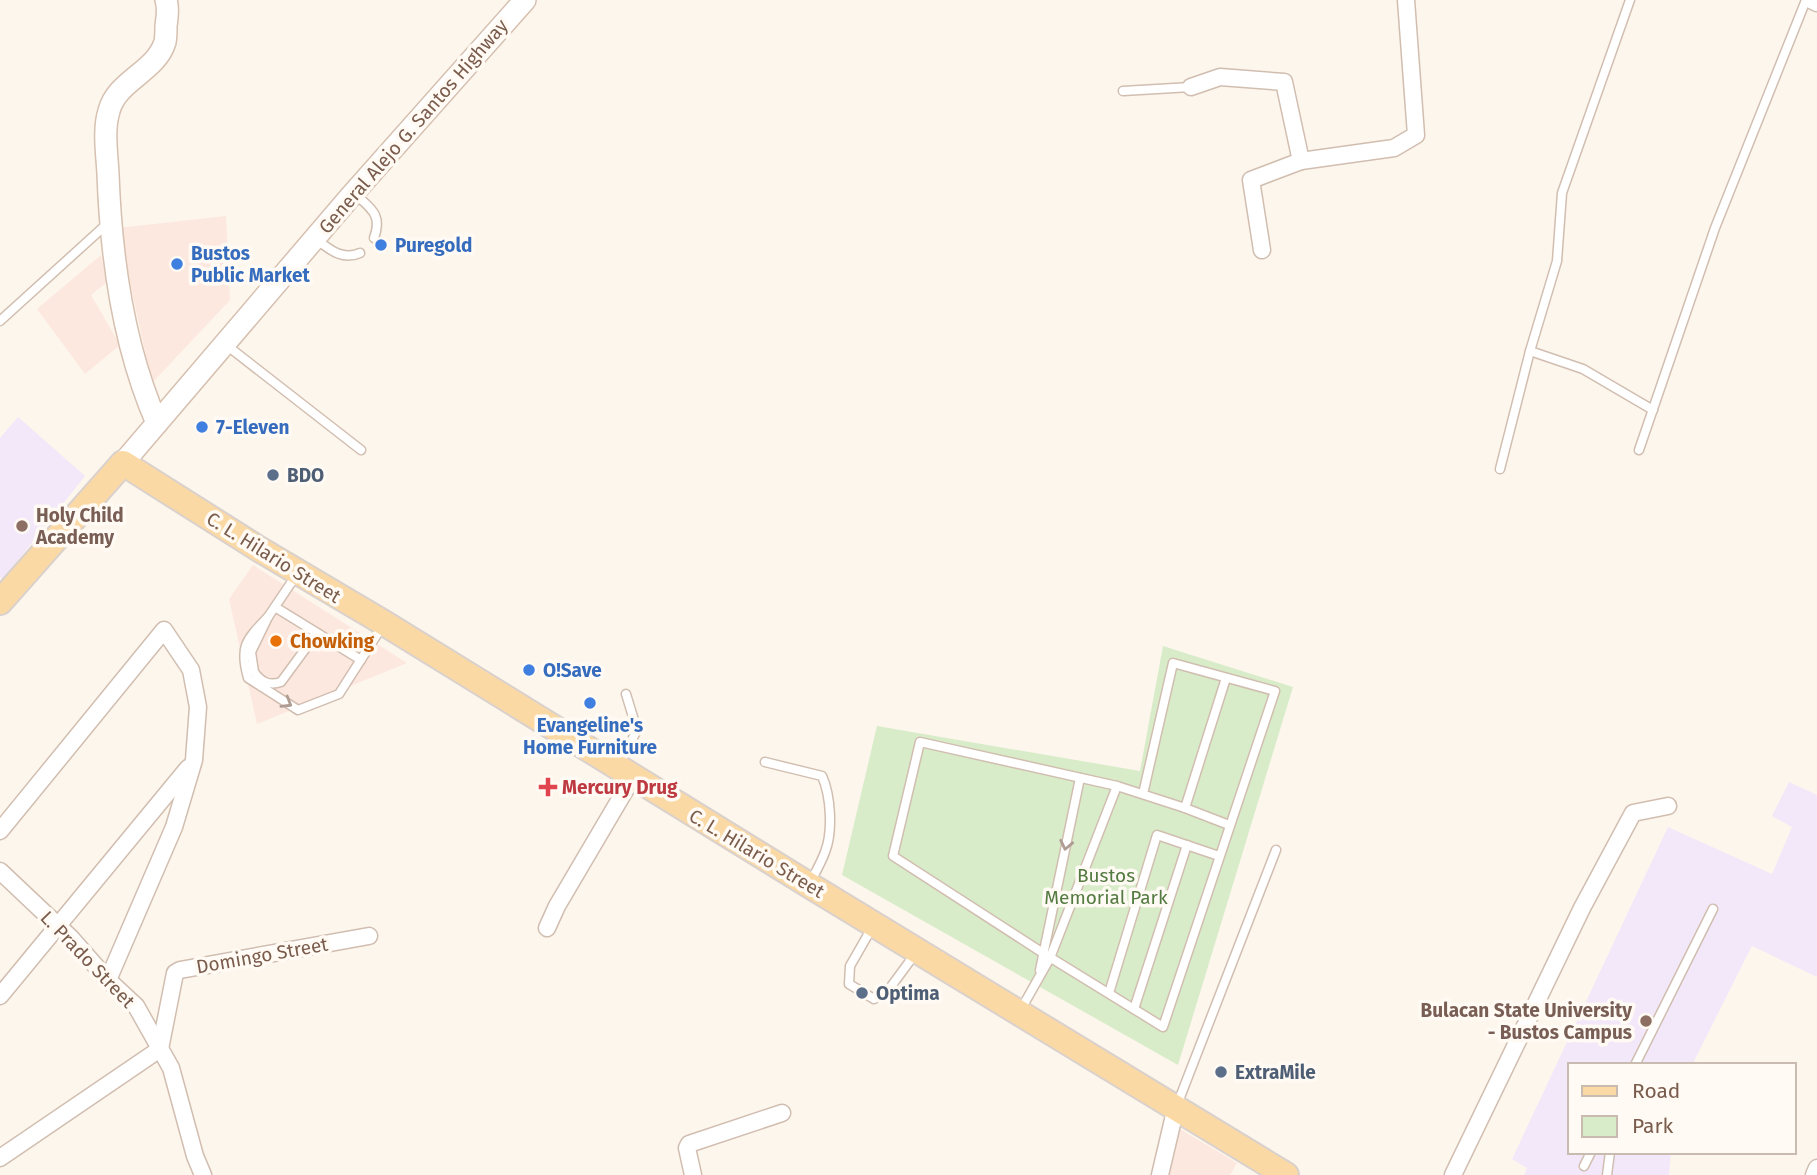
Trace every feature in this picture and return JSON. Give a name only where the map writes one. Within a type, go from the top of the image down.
[{"type":"main road","points":[[157,423],[137,372],[124,311],[110,221],[106,142],[108,112],[115,94],[156,58],[165,43],[168,7],[166,0]]},
{"type":"main road","name":"General Alejo G. Santos Highway","points":[[6,591],[123,463],[354,193],[525,0]]},
{"type":"main road","name":"C. L. Hilario Street","points":[[123,463],[1286,1175]]},
{"type":"street","points":[[1262,250],[1251,180],[1301,161],[1394,148],[1416,135],[1406,0]]},
{"type":"street","points":[[1808,0],[1817,3]]},
{"type":"street","points":[[1191,87],[1220,77],[1284,82],[1301,161]]},
{"type":"street","points":[[0,831],[164,630],[191,670],[198,708],[194,761],[174,827],[108,980]]},
{"type":"street","points":[[0,996],[194,761]]},
{"type":"street","points":[[547,928],[626,772]]},
{"type":"street","points":[[1452,1175],[1582,908],[1633,813],[1668,806]]},
{"type":"street","name":"L. Prado Street","points":[[0,871],[59,926],[108,980],[136,1006],[171,1068],[195,1156],[203,1175]]},
{"type":"street","name":"Domingo Street","points":[[160,1049],[175,973],[180,970],[369,936]]},
{"type":"street","points":[[0,1157],[160,1049]]},
{"type":"street","points":[[1160,1175],[1176,1107]]},
{"type":"street","points":[[693,1175],[687,1148],[689,1144],[782,1113]]},
{"type":"street","points":[[1814,1175],[1817,1168]]},
{"type":"lane","points":[[1500,469],[1530,351],[1557,261],[1563,193],[1630,0]]},
{"type":"lane","points":[[1639,450],[1715,229],[1808,0]]},
{"type":"lane","points":[[1123,91],[1191,87]]},
{"type":"lane","points":[[354,193],[377,218],[374,237]]},
{"type":"lane","points":[[0,321],[110,221]]},
{"type":"lane","points":[[315,239],[334,253],[353,256],[359,253]]},
{"type":"lane","points":[[225,344],[361,450]]},
{"type":"lane","points":[[1530,351],[1583,369],[1653,410]]},
{"type":"lane","points":[[298,572],[268,617],[251,652],[254,672],[267,684],[274,684],[287,677],[317,633]]},
{"type":"lane","points":[[275,607],[360,660]]},
{"type":"lane","points":[[268,617],[251,634],[243,648],[243,662],[248,678],[298,710],[339,694],[384,623]]},
{"type":"lane","points":[[1143,794],[1173,663],[1275,691],[1163,1027],[893,856],[920,742],[1117,786],[1229,825]]},
{"type":"lane","points":[[1185,808],[1226,678]]},
{"type":"lane","points":[[625,694],[637,730],[626,772]]},
{"type":"lane","points":[[765,762],[822,776],[829,791],[826,850],[809,885]]},
{"type":"lane","points":[[1047,956],[1080,778]]},
{"type":"lane","points":[[1020,1012],[1040,974],[1117,786]]},
{"type":"lane","points":[[1109,993],[1157,835],[1219,856]]},
{"type":"lane","points":[[1134,1009],[1187,845]]},
{"type":"lane","points":[[1176,1107],[1276,850]]},
{"type":"lane","points":[[1635,1063],[1713,909]]},
{"type":"lane","points":[[875,924],[850,966],[849,984],[874,999],[887,992],[917,950]]},
{"type":"lane","points":[[1584,1166],[1590,1154]]},
{"type":"lane","points":[[1606,1175],[1611,1154]]},
{"type":"shaded area","name":"Bustos Public Market","points":[[226,216],[230,300],[152,383],[118,228]]},
{"type":"shaded area","points":[[101,255],[107,282],[91,295],[120,345],[85,374],[37,309]]},
{"type":"shaded area","name":"Holy Child Academy","points":[[18,417],[85,476],[3,579],[0,577],[0,438]]},
{"type":"shaded area","points":[[253,565],[407,663],[257,724],[229,599]]},
{"type":"shaded area","name":"Bulacan State University - Bustos Campus","points":[[1789,782],[1817,795],[1817,977],[1752,946],[1693,1063],[1568,1063],[1568,1154],[1671,1154],[1669,1175],[1524,1175],[1527,1168],[1512,1159],[1668,827],[1772,874],[1792,827],[1772,816]]},
{"type":"shaded area","points":[[1180,1129],[1237,1163],[1230,1175],[1167,1175]]},
{"type":"green space","name":"Bustos Memorial Park","points":[[1163,646],[1293,687],[1178,1065],[842,875],[877,726],[1140,771]]},
{"type":"place","name":"Puregold","points":[[381,245]]},
{"type":"place","name":"Bustos Public Market","points":[[177,264]]},
{"type":"place","name":"7-Eleven","points":[[202,427]]},
{"type":"place","name":"BDO","points":[[273,475]]},
{"type":"place","name":"Holy Child Academy","points":[[22,526]]},
{"type":"place","name":"Chowking","points":[[276,641]]},
{"type":"place","name":"O!Save","points":[[529,670]]},
{"type":"place","name":"Evangeline's Home Furniture","points":[[590,703]]},
{"type":"place","name":"Mercury Drug","points":[[548,787]]},
{"type":"place","name":"Optima","points":[[862,993]]},
{"type":"place","name":"Bulacan State University - Bustos Campus","points":[[1646,1021]]},
{"type":"place","name":"ExtraMile","points":[[1221,1072]]}]
